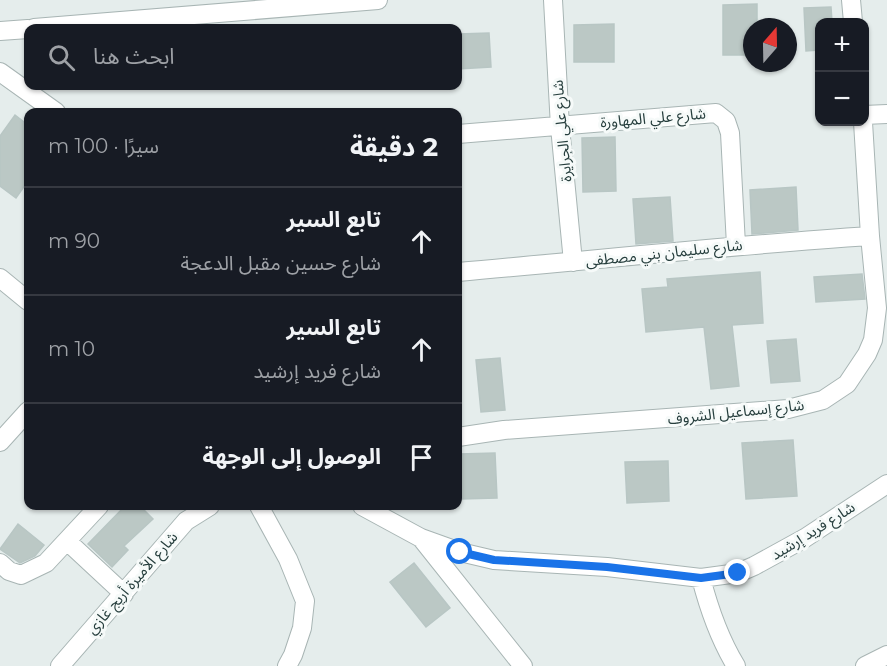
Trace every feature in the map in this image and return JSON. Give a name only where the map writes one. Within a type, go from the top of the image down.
[{"type":"street","points":[[68,24],[202,8],[378,0]]},
{"type":"street","name":"شارع علي الجرايرة","points":[[553,0],[560,127],[573,262]]},
{"type":"street","points":[[851,0],[853,18]]},
{"type":"street","points":[[0,32],[24,29]]},
{"type":"street","points":[[0,72],[24,89]]},
{"type":"street","points":[[25,90],[50,108]]},
{"type":"street","name":"شارع علي المهاورة","points":[[560,127],[706,113],[721,116],[726,121],[730,134],[736,245]]},
{"type":"street","points":[[869,116],[887,114]]},
{"type":"street","name":"شارع إسماعيل الشروف","points":[[462,436],[504,430],[788,409],[823,400],[847,384],[867,354],[873,340],[877,308],[863,126]]},
{"type":"street","points":[[462,134],[560,127]]},
{"type":"street","name":"شارع سليمان بني مصطفى","points":[[462,272],[736,245],[870,236]]},
{"type":"street","points":[[0,278],[24,298]]},
{"type":"street","points":[[0,442],[24,415]]},
{"type":"street","name":"شارع فريد إرشيد","points":[[421,538],[460,552],[494,560],[607,567],[701,578],[738,573],[754,566],[805,538],[887,484]]},
{"type":"street","points":[[0,563],[9,571],[21,575],[30,572],[46,563],[95,510]]},
{"type":"street","name":"شارع الأميرة أريج غازي","points":[[60,666],[186,521],[204,510]]},
{"type":"street","points":[[261,510],[288,559],[305,601],[302,628],[287,666]]},
{"type":"street","points":[[369,510],[421,538],[523,666]]},
{"type":"street","points":[[67,541],[124,594]]},
{"type":"street","points":[[701,578],[713,621],[736,666]]},
{"type":"street","points":[[865,666],[887,655]]},
{"type":"building","points":[[757,4],[757,18],[743,18],[743,55],[723,55],[723,5]]},
{"type":"building","points":[[831,7],[832,18],[815,18],[815,50],[806,51],[804,8]]},
{"type":"building","points":[[614,24],[614,62],[574,62],[574,25]]},
{"type":"building","points":[[489,33],[491,67],[462,69],[462,34]]},
{"type":"building","points":[[15,115],[24,122],[24,187],[16,198],[0,186],[0,136]]},
{"type":"building","points":[[615,137],[616,191],[583,192],[582,138]]},
{"type":"building","points":[[796,187],[798,230],[752,234],[750,190]]},
{"type":"building","points":[[670,197],[673,241],[636,244],[633,199]]},
{"type":"building","points":[[760,272],[763,323],[732,325],[739,386],[711,389],[704,327],[646,332],[642,289],[668,287],[667,279]]},
{"type":"building","points":[[862,274],[865,299],[816,302],[814,277]]},
{"type":"building","points":[[796,339],[800,381],[771,383],[767,341]]},
{"type":"building","points":[[500,358],[505,410],[481,412],[476,360]]},
{"type":"building","points":[[793,440],[797,496],[746,499],[742,443]]},
{"type":"building","points":[[495,453],[497,498],[462,499],[462,454]]},
{"type":"building","points":[[668,461],[669,501],[627,503],[625,462]]},
{"type":"building","points":[[121,510],[144,510],[153,519],[124,546],[128,550],[112,567],[88,544]]},
{"type":"building","points":[[18,524],[44,545],[35,556],[20,563],[0,549]]},
{"type":"building","points":[[414,563],[450,608],[426,627],[390,582]]},
{"type":"route","points":[[460,552],[494,560],[607,567],[701,578],[738,573]]}]
